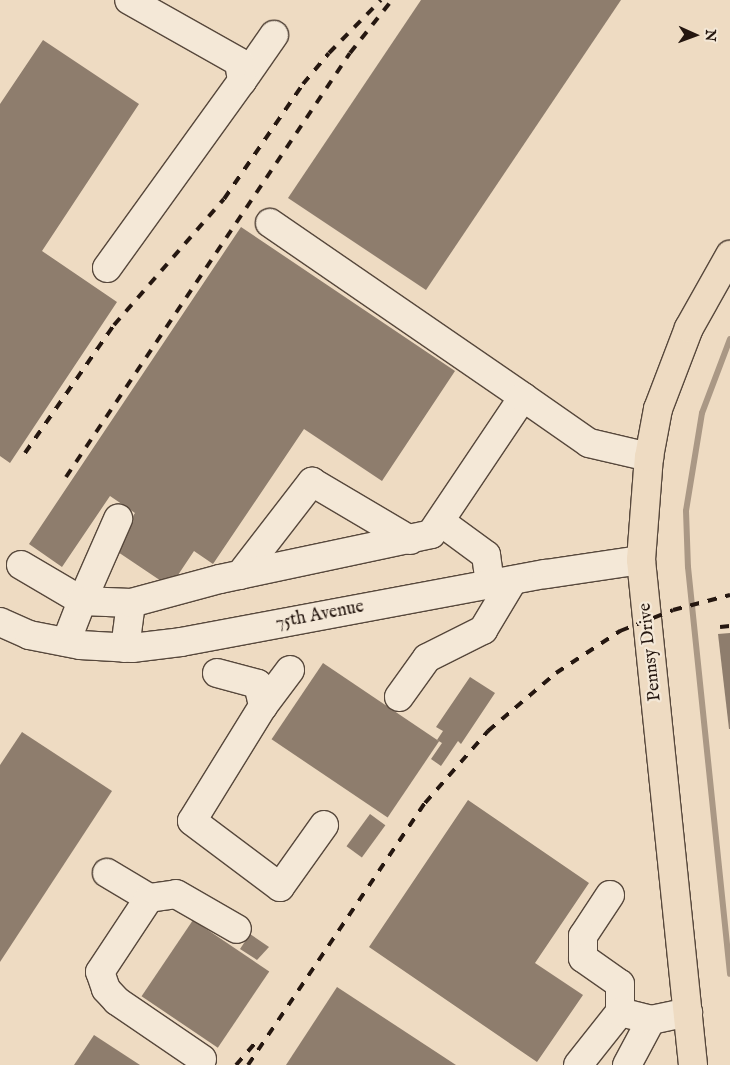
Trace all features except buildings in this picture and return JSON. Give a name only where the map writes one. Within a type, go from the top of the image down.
[{"type":"main road","name":"Pennsy Drive","points":[[694,1065],[641,560],[649,457],[658,409],[673,366],[702,302],[730,255]]},
{"type":"street","points":[[129,0],[239,62],[242,81]]},
{"type":"street","points":[[107,268],[274,35]]},
{"type":"street","points":[[270,223],[589,443],[649,457]]},
{"type":"street","points":[[21,565],[82,601],[131,603],[240,575],[431,534],[523,398]]},
{"type":"street","points":[[240,575],[312,482],[410,540]]},
{"type":"street","points":[[66,642],[118,519]]},
{"type":"street","points":[[399,698],[427,658],[483,630],[502,582],[486,555],[440,522]]},
{"type":"street","name":"75th Avenue","points":[[0,622],[28,635],[66,642],[125,648],[181,642],[502,582],[641,560]]},
{"type":"street","points":[[125,648],[131,603]]},
{"type":"street","points":[[290,670],[263,706],[192,821],[280,887],[324,825]]},
{"type":"street","points":[[217,673],[258,684],[263,706]]},
{"type":"street","points":[[107,874],[149,898],[176,894],[237,928]]},
{"type":"street","points":[[578,1065],[620,1012],[620,984],[583,958],[583,936],[610,895]]},
{"type":"street","points":[[149,898],[100,972],[106,989],[117,1001],[202,1058]]},
{"type":"street","points":[[620,1012],[651,1020],[688,1012]]},
{"type":"street","points":[[627,1065],[651,1020]]},
{"type":"waterway","points":[[730,339],[702,413],[686,511],[688,567],[730,974]]},
{"type":"railway","points":[[25,453],[114,325],[224,199],[303,84],[329,53],[381,0]]},
{"type":"railway","points":[[66,477],[350,53],[392,0]]},
{"type":"railway","points":[[248,1065],[425,803],[488,731],[556,673],[620,631],[673,610],[730,595]]},
{"type":"railway","points":[[720,627],[730,626]]},
{"type":"railway","points":[[236,1065],[256,1042]]}]
